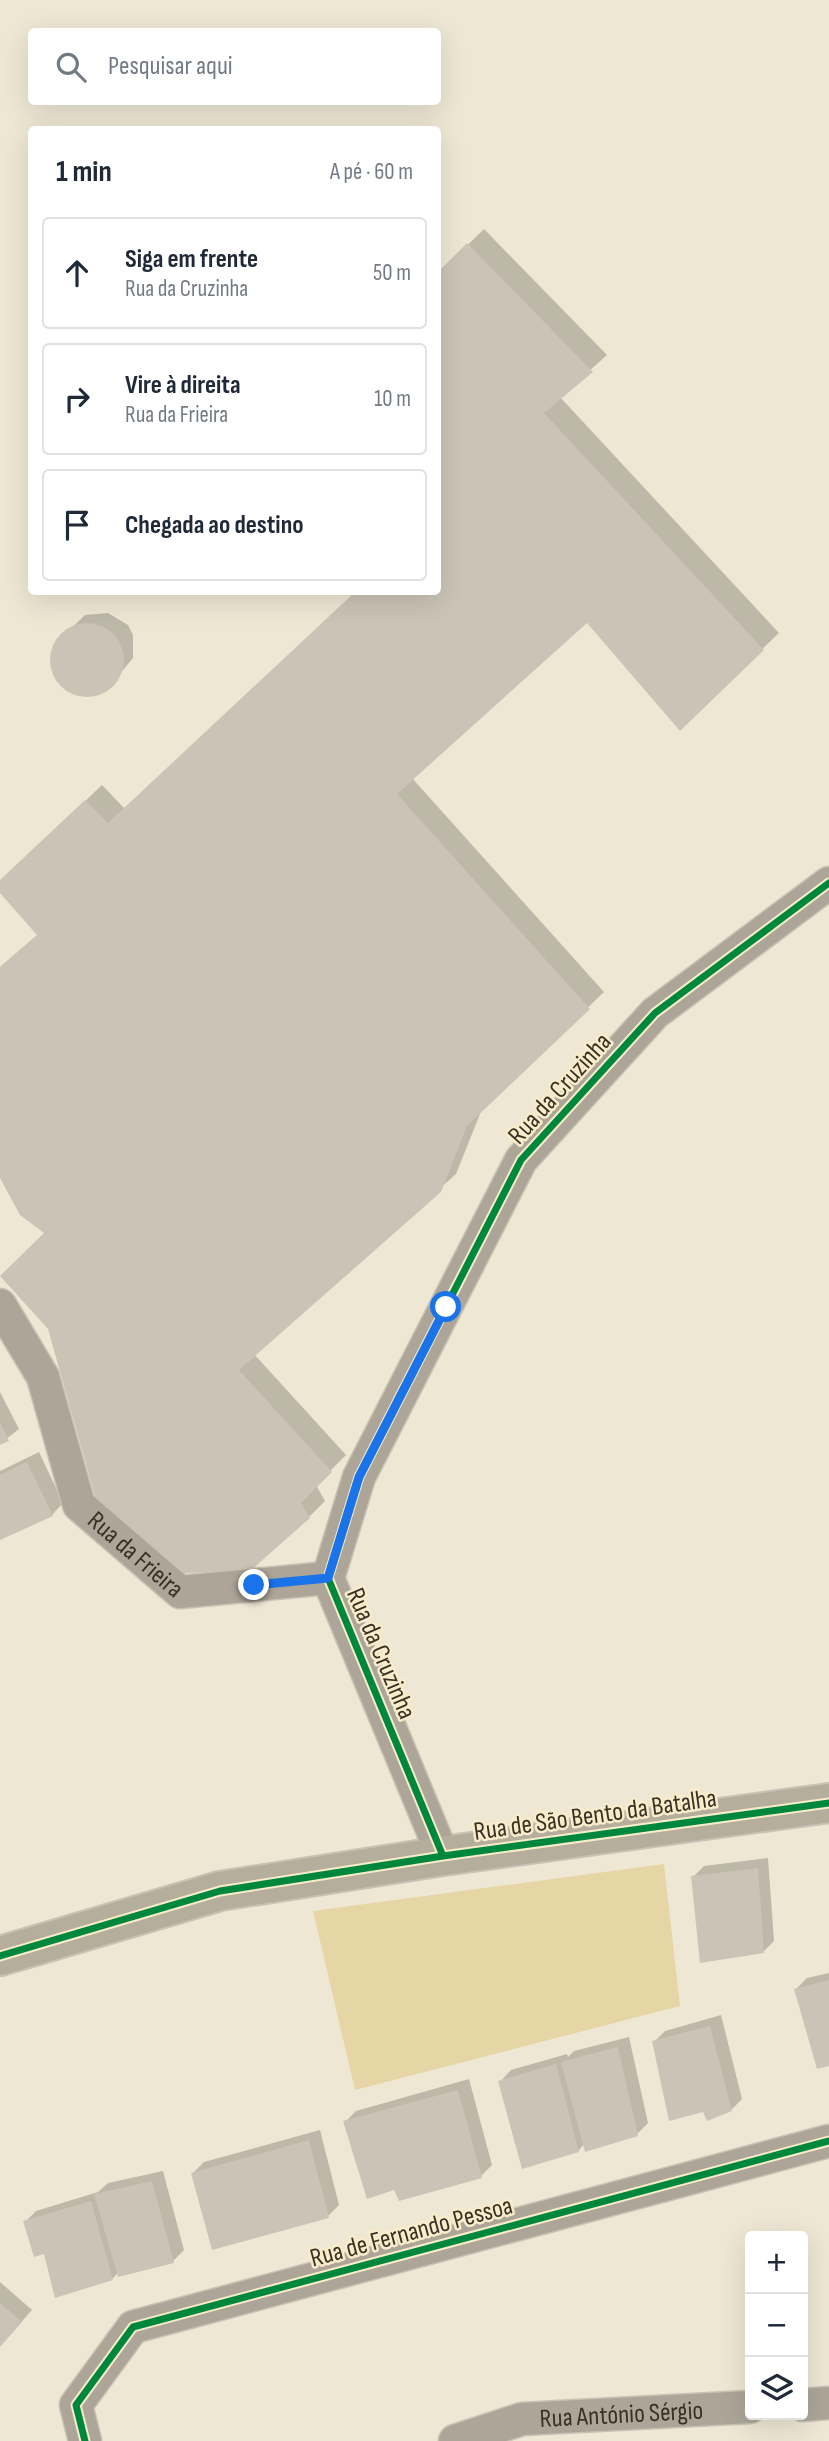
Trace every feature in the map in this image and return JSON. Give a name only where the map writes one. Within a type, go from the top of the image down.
[{"type":"street","name":"Rua da Cruzinha","points":[[443,1856],[328,1578],[359,1477],[520,1160],[655,1013],[829,883]]},
{"type":"street","name":"Rua da Frieira","points":[[0,1305],[43,1377],[79,1505],[180,1592],[328,1578]]},
{"type":"street","name":"Rua de São Bento da Batalha","points":[[0,1956],[220,1891],[443,1856],[829,1803]]},
{"type":"street","name":"Rua de Fernando Pessoa","points":[[85,2441],[76,2405],[133,2327],[829,2141]]},
{"type":"street","points":[[808,2405],[829,2403]]},
{"type":"street","name":"Rua António Sérgio","points":[[455,2441],[522,2419],[745,2407]]},
{"type":"shaded area","points":[[664,1864],[680,2006],[355,2090],[313,1911]]},
{"type":"building","points":[[467,243],[593,372],[544,413],[764,650],[680,731],[587,623],[397,794],[590,1009],[467,1126],[441,1192],[239,1370],[332,1472],[301,1503],[310,1518],[250,1571],[184,1573],[97,1503],[48,1329],[0,1276],[44,1233],[20,1215],[0,1178],[0,967],[37,935],[0,893],[0,880],[85,800],[108,823],[352,595],[441,595],[441,269]]},
{"type":"building","points":[[87,623],[108,629],[118,639],[124,660],[118,681],[108,691],[87,697],[66,691],[56,681],[50,660],[56,639],[66,629]]},
{"type":"building","points":[[0,1423],[9,1441],[0,1445]]},
{"type":"building","points":[[27,1462],[53,1516],[0,1540],[0,1475]]},
{"type":"building","points":[[758,1868],[764,1953],[700,1963],[691,1876]]},
{"type":"building","points":[[829,1980],[829,2066],[817,2069],[794,1989]]},
{"type":"building","points":[[710,2026],[732,2111],[707,2121],[703,2112],[669,2121],[652,2041]]},
{"type":"building","points":[[618,2047],[638,2136],[585,2152],[561,2062]]},
{"type":"building","points":[[556,2064],[579,2152],[522,2169],[498,2081]]},
{"type":"building","points":[[458,2090],[482,2178],[399,2201],[394,2190],[367,2199],[343,2121]]},
{"type":"building","points":[[309,2140],[329,2218],[212,2250],[191,2173]]},
{"type":"building","points":[[152,2181],[174,2263],[118,2277],[94,2194]]},
{"type":"building","points":[[91,2201],[113,2280],[55,2298],[44,2254],[34,2257],[23,2221]]},
{"type":"building","points":[[0,2303],[22,2322],[0,2347]]},
{"type":"cycle path","points":[[443,1856],[328,1578],[359,1477],[521,1160],[655,1013],[829,883]]},
{"type":"cycle path","points":[[0,1956],[220,1891],[443,1856],[829,1803]]},
{"type":"cycle path","points":[[85,2441],[76,2405],[133,2327],[829,2141]]},
{"type":"route","points":[[254,1585],[328,1578],[359,1477],[446,1307]]}]
